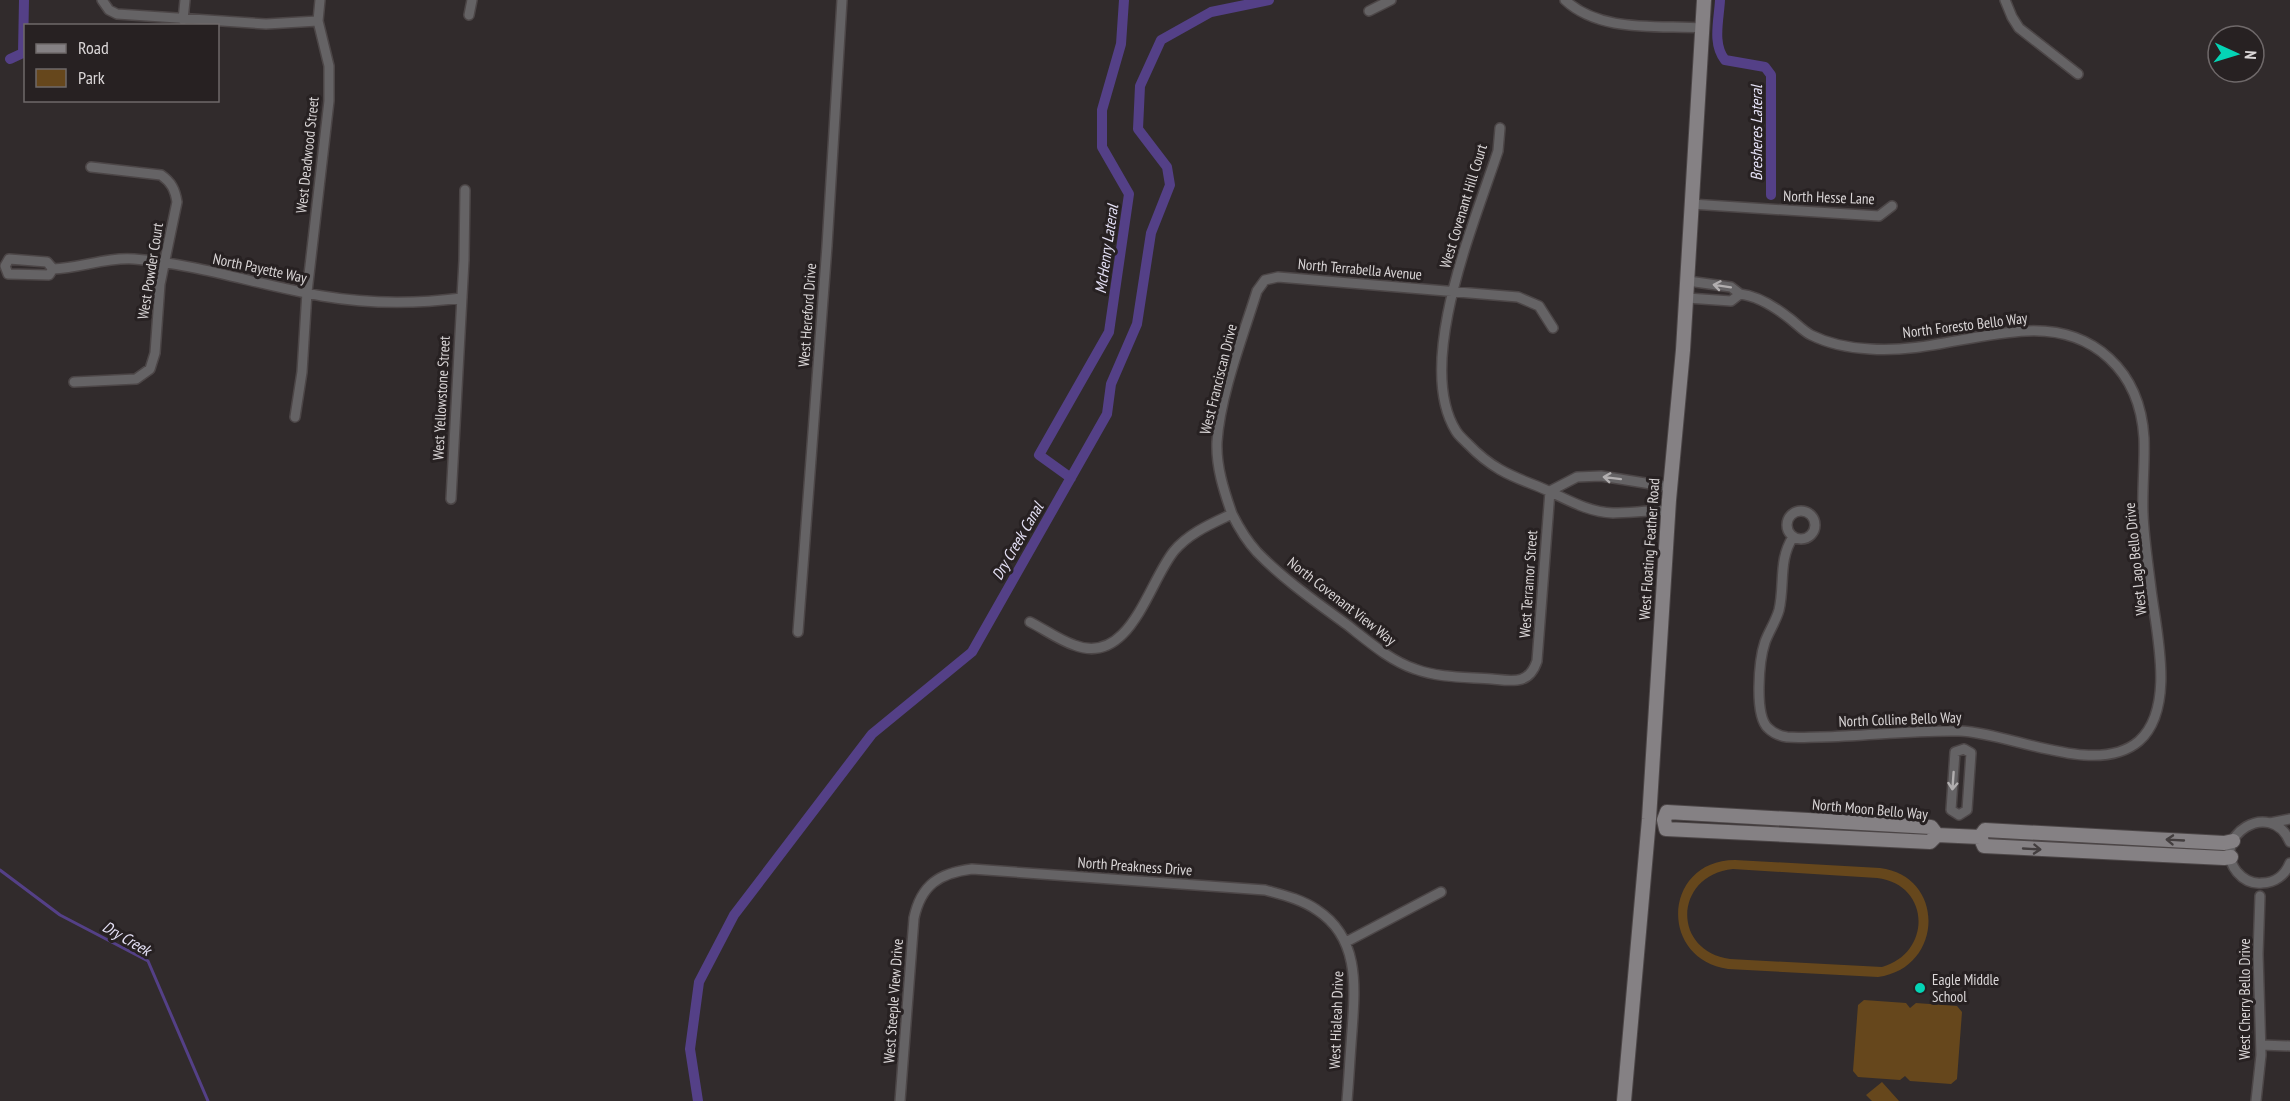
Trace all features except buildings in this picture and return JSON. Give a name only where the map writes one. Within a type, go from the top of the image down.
[{"type":"main road","name":"West Floating Feather Road","points":[[1624,1101],[1649,819],[1668,511],[1687,298],[1704,0]]},
{"type":"main road","name":"North Moon Bello Way","points":[[1649,819],[1664,820],[1666,829],[1930,842],[1937,835],[1958,836]]},
{"type":"main road","points":[[1980,837],[1985,830],[2224,843],[2233,841]]},
{"type":"main road","points":[[1958,836],[1980,837]]},
{"type":"main road","points":[[1980,837],[1984,846],[2231,857]]},
{"type":"street","points":[[102,0],[109,10],[117,14],[266,24],[318,21]]},
{"type":"street","points":[[183,20],[185,0]]},
{"type":"street","name":"West Deadwood Street","points":[[295,417],[302,372],[307,292],[329,101],[329,66],[318,21],[320,0]]},
{"type":"street","points":[[470,15],[472,0]]},
{"type":"street","name":"West Hereford Drive","points":[[798,632],[831,191],[842,0]]},
{"type":"street","points":[[1369,11],[1391,0]]},
{"type":"street","points":[[1565,0],[1584,13],[1610,22],[1703,27]]},
{"type":"street","points":[[2005,0],[2019,28],[2078,74]]},
{"type":"street","name":"West Covenant Hill Court","points":[[1500,128],[1498,151],[1453,291],[1440,373],[1444,403],[1456,432],[1485,462],[1514,478],[1550,491],[1576,505],[1612,513],[1668,511]]},
{"type":"street","name":"West Powder Court","points":[[74,382],[136,380],[150,369],[155,353],[156,317],[164,262],[177,202],[176,191],[170,181],[161,175],[91,167]]},
{"type":"street","name":"West Yellowstone Street","points":[[451,499],[462,298],[465,190]]},
{"type":"street","name":"North Hesse Lane","points":[[1691,204],[1879,216],[1892,206]]},
{"type":"street","name":"North Payette Way","points":[[53,269],[47,262],[9,259],[3,265],[8,274],[49,275],[53,269],[120,259],[164,262],[307,292],[374,302],[414,302],[462,298]]},
{"type":"street","name":"North Terrabella Avenue","points":[[1265,280],[1278,277],[1518,297],[1539,306],[1553,328]]},
{"type":"street","name":"West Franciscan Drive","points":[[1232,514],[1223,488],[1217,442],[1234,365],[1257,291],[1265,280]]},
{"type":"street","name":"North Foresto Bello Way","points":[[1688,281],[1731,287],[1740,294],[1753,295],[1786,315],[1808,334],[1840,346],[1871,350],[1914,349],[1982,335],[2029,330],[2060,332],[2085,340],[2111,359],[2123,372]]},
{"type":"street","points":[[1687,298],[1731,301],[1740,294]]},
{"type":"street","name":"West Lago Bello Drive","points":[[2123,372],[2138,401],[2144,438],[2143,517],[2152,596],[2160,640],[2159,700],[2152,722],[2140,741]]},
{"type":"street","points":[[1550,491],[1576,477],[1601,476],[1670,487]]},
{"type":"street","name":"West Terramor Street","points":[[1528,676],[1534,670],[1537,661],[1550,491]]},
{"type":"street","points":[[1030,621],[1075,646],[1106,647],[1120,639],[1131,625],[1174,551],[1197,531],[1232,514]]},
{"type":"street","name":"North Covenant View Way","points":[[1232,514],[1244,536],[1258,552],[1305,593],[1391,658],[1416,669],[1447,676],[1514,681],[1528,676]]},
{"type":"street","name":"North Colline Bello Way","points":[[1793,537],[1784,555],[1780,607],[1763,650],[1759,707],[1766,726],[1776,734],[1786,737],[1965,731],[2090,755],[2118,753],[2140,741]]},
{"type":"street","points":[[1964,749],[1965,731]]},
{"type":"street","points":[[1964,749],[1971,753],[1967,810],[1959,815],[1951,810],[1954,764],[1955,752],[1964,749]]},
{"type":"street","points":[[1958,836],[1959,815]]},
{"type":"street","points":[[2290,819],[2270,823],[2257,822],[2245,826],[2233,841],[2231,857],[2237,872],[2252,882],[2260,896],[2271,882],[2282,875],[2290,863]]},
{"type":"street","points":[[2270,823],[2281,829],[2290,840]]},
{"type":"street","name":"North Preakness Drive","points":[[917,904],[926,890],[939,878],[954,871],[972,869],[1265,890],[1296,898],[1318,910],[1334,925],[1346,942]]},
{"type":"street","points":[[2252,882],[2271,882]]},
{"type":"street","points":[[1346,942],[1441,892]]},
{"type":"street","name":"West Cherry Bello Drive","points":[[2256,1101],[2261,1045],[2258,954],[2260,896]]},
{"type":"street","name":"West Steeple View Drive","points":[[900,1101],[917,904]]},
{"type":"street","name":"West Hialeah Drive","points":[[1346,942],[1355,974],[1347,1101]]},
{"type":"street","points":[[2261,1045],[2290,1046]]},
{"type":"green space","points":[[1735,860],[1880,868],[1902,875],[1917,887],[1926,904],[1928,922],[1925,941],[1915,957],[1900,970],[1878,977],[1728,969],[1705,961],[1689,947],[1680,930],[1678,910],[1683,892],[1694,875],[1711,864]],"holes":[[[1733,869],[1877,878],[1895,883],[1907,892],[1915,905],[1918,919],[1917,934],[1910,948],[1899,959],[1882,967],[1730,959],[1711,953],[1697,942],[1689,929],[1687,913],[1691,898],[1699,884],[1714,874]]]},
{"type":"green space","points":[[1864,1000],[1906,1003],[1910,1008],[1916,1003],[1957,1006],[1962,1012],[1957,1079],[1951,1084],[1910,1081],[1905,1076],[1900,1080],[1858,1077],[1853,1071],[1858,1005]]},
{"type":"green space","points":[[1882,1082],[1899,1101],[1872,1101],[1866,1095]]},
{"type":"waterway","points":[[10,59],[23,53],[24,0]]},
{"type":"waterway","name":"McHenry Lateral","points":[[1071,478],[1039,455],[1109,332],[1129,194],[1102,147],[1102,110],[1121,44],[1124,0]]},
{"type":"waterway","name":"Dry Creek Canal","points":[[698,1101],[690,1049],[699,982],[734,915],[872,734],[972,652],[1107,414],[1111,384],[1137,324],[1151,233],[1170,185],[1167,167],[1138,129],[1140,86],[1161,40],[1211,12],[1269,0]]},
{"type":"waterway","name":"Bresheres Lateral","points":[[1720,0],[1717,39],[1725,60],[1765,67],[1771,75],[1771,195]]},
{"type":"waterway","name":"Dry Creek","points":[[0,870],[60,915],[148,961],[208,1101]]},
{"type":"place","name":"Eagle Middle School","points":[[1920,988]]}]
